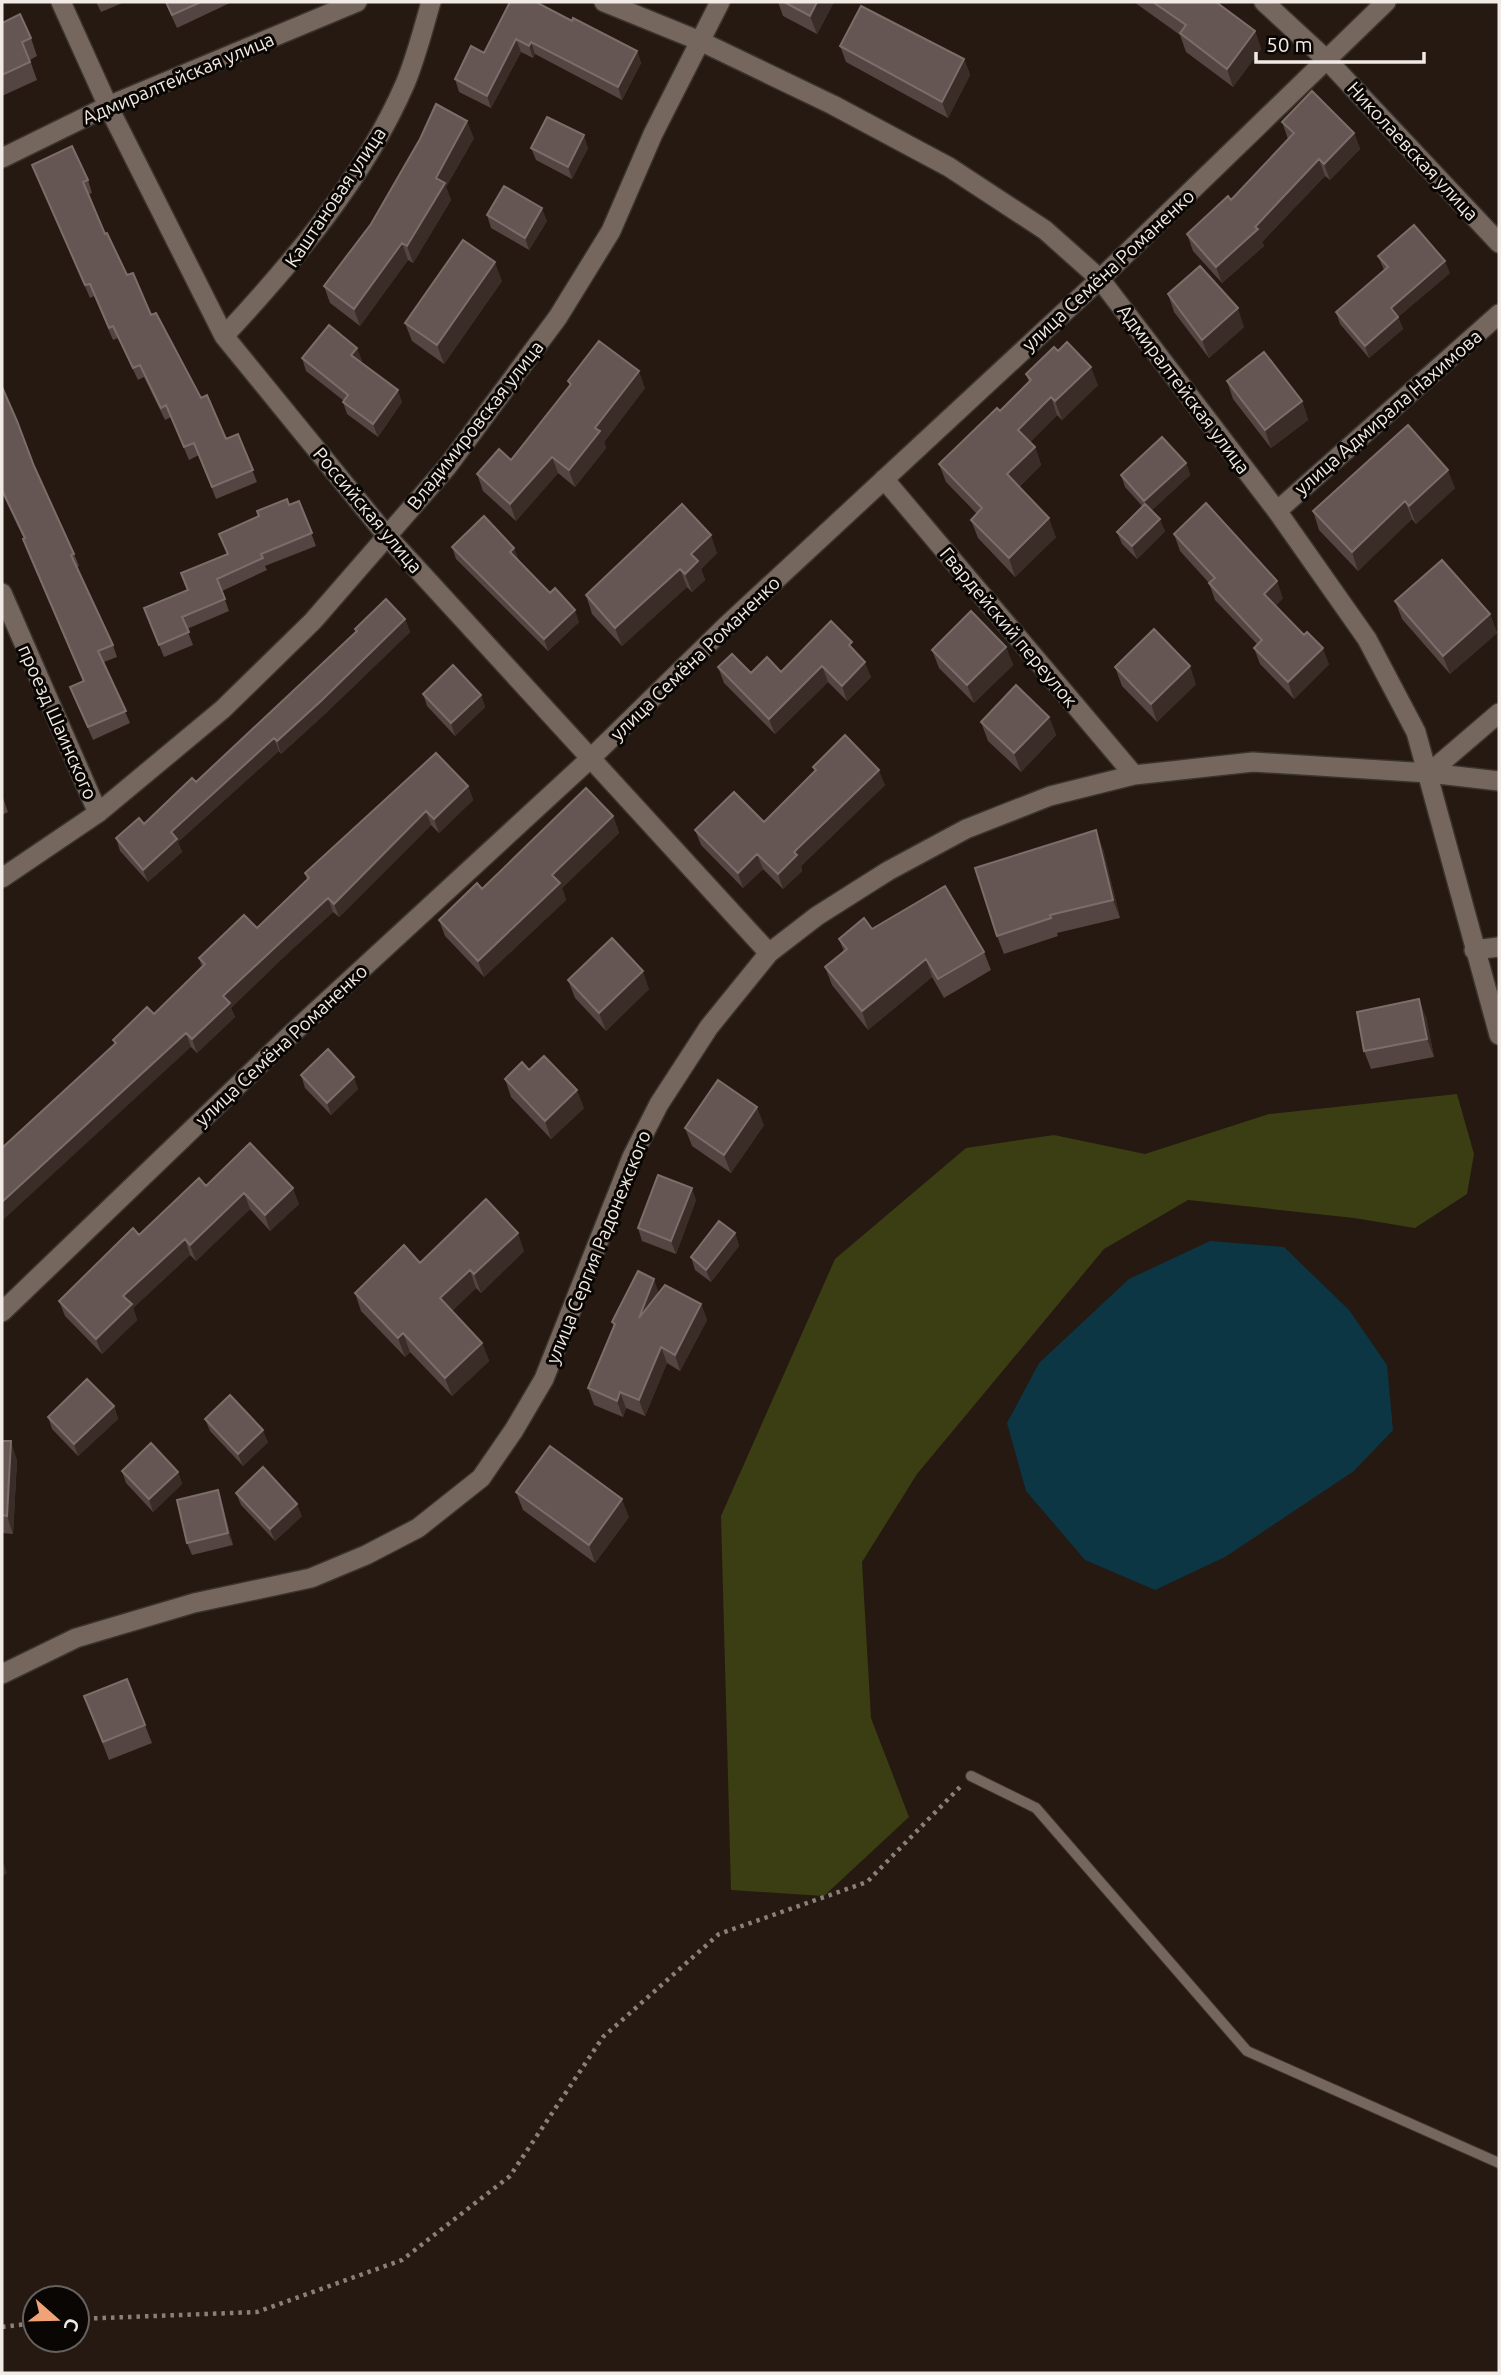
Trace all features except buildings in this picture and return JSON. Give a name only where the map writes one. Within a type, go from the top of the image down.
[{"type":"street","name":"Российская улица","points":[[61,2],[108,106],[224,336],[387,536],[769,953]]},
{"type":"street","name":"Адмиралтейская улица","points":[[2,158],[108,106],[357,2]]},
{"type":"street","name":"Каштановая улица","points":[[224,336],[282,274],[376,144],[406,82],[431,2]]},
{"type":"street","name":"Адмиралтейская улица","points":[[604,2],[700,41],[834,105],[949,167],[1045,230],[1100,279],[1276,511],[1367,639],[1416,732],[1499,1035]]},
{"type":"street","name":"Владимировская улица","points":[[2,878],[98,813],[223,709],[313,621],[447,467],[558,317],[611,231],[653,134],[720,2]]},
{"type":"street","name":"Николаевская улица","points":[[1264,2],[1328,61],[1499,243]]},
{"type":"street","name":"улица Семёна Романенко","points":[[2,1312],[287,1038],[592,757],[725,627],[1100,279],[1386,2]]},
{"type":"street","name":"улица Адмирала Нахимова","points":[[1276,511],[1499,314]]},
{"type":"street","name":"Гвардейский переулок","points":[[884,479],[1134,775]]},
{"type":"street","name":"проезд Шаинского","points":[[2,593],[98,813]]},
{"type":"street","points":[[1429,773],[1499,713]]},
{"type":"street","name":"улица Сергия Радонежского","points":[[2,1674],[76,1638],[194,1604],[311,1578],[418,1528],[481,1478],[544,1379],[632,1157],[659,1104],[709,1027],[769,953],[837,903],[966,829],[1049,796],[1134,775],[1253,762],[1429,773],[1499,782]]},
{"type":"street","points":[[1474,950],[1499,947]]},
{"type":"lane","points":[[971,1776],[1036,1808],[1247,2051],[1499,2163]]},
{"type":"path","points":[[91,2318],[257,2312],[402,2260],[510,2176],[603,2037],[719,1934],[867,1882],[971,1776]]},
{"type":"path","points":[[2,2327],[21,2325]]},
{"type":"shaded area","points":[[1457,1094],[1474,1154],[1467,1194],[1415,1228],[1354,1218],[1188,1200],[1104,1249],[917,1474],[862,1562],[871,1718],[909,1817],[824,1896],[731,1890],[721,1516],[835,1259],[966,1148],[1054,1135],[1145,1154],[1269,1114]]},
{"type":"water","points":[[1210,1241],[1284,1247],[1349,1310],[1387,1365],[1393,1430],[1354,1471],[1225,1557],[1155,1590],[1085,1560],[1026,1491],[1007,1423],[1039,1363],[1129,1279]]}]
